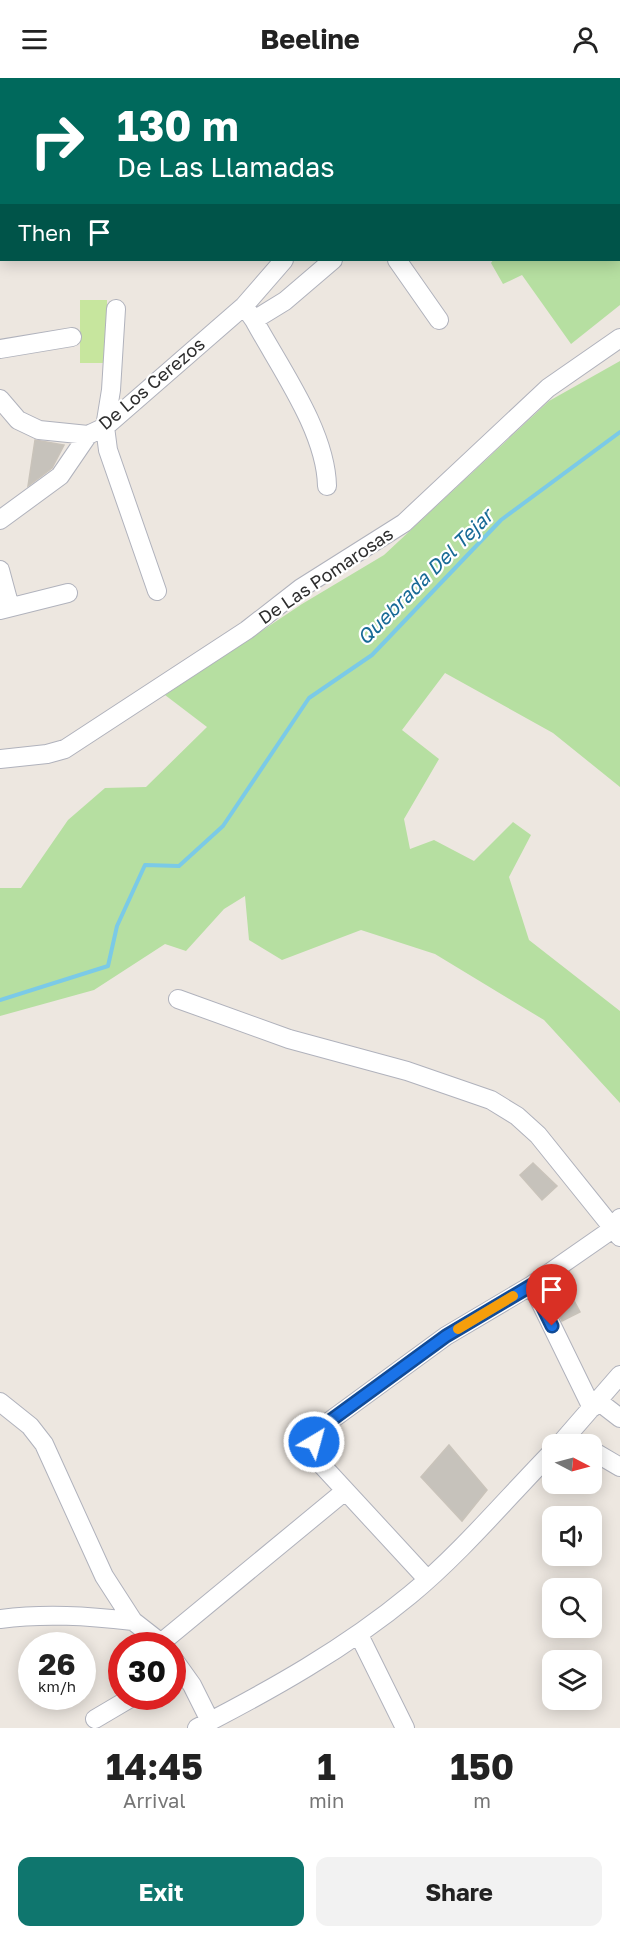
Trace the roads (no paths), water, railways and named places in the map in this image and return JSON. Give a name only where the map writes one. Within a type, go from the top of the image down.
[{"type":"street","name":"De Los Cerezos","points":[[0,399],[18,420],[39,430],[88,435],[105,428],[249,313],[283,261]]},
{"type":"street","points":[[327,486],[327,464],[320,441],[249,313],[291,296],[332,261]]},
{"type":"street","points":[[398,261],[439,320]]},
{"type":"street","points":[[116,309],[111,390],[105,428],[108,450],[157,591]]},
{"type":"street","points":[[0,349],[72,337]]},
{"type":"street","name":"De Las Pomarosas","points":[[0,759],[47,754],[65,749],[247,630],[301,588],[404,523],[548,388],[620,338]]},
{"type":"street","points":[[0,520],[60,476],[88,435]]},
{"type":"street","points":[[0,570],[5,608],[68,593]]},
{"type":"street","points":[[178,999],[289,1038],[407,1071],[492,1100],[516,1116],[538,1136],[618,1228],[532,1285],[446,1336],[323,1426],[314,1442],[315,1455],[345,1491],[427,1579]]},
{"type":"street","points":[[532,1285],[595,1405],[620,1418]]},
{"type":"street","points":[[575,1434],[595,1405],[620,1375]]},
{"type":"street","points":[[0,1402],[30,1426],[44,1444],[95,1558],[133,1621],[144,1632]]},
{"type":"street","points":[[602,1456],[620,1467]]},
{"type":"street","points":[[186,1688],[204,1725],[359,1635],[427,1579],[542,1462]]},
{"type":"street","points":[[186,1644],[345,1491]]},
{"type":"street","points":[[0,1619],[32,1615],[133,1621]]},
{"type":"street","points":[[359,1635],[405,1728]]},
{"type":"street","points":[[95,1719],[110,1710]]},
{"type":"waterway","name":"Quebrada Del Tejar","points":[[0,1000],[108,966],[117,926],[145,865],[179,866],[223,826],[309,698],[372,655],[501,520],[620,432]]}]
